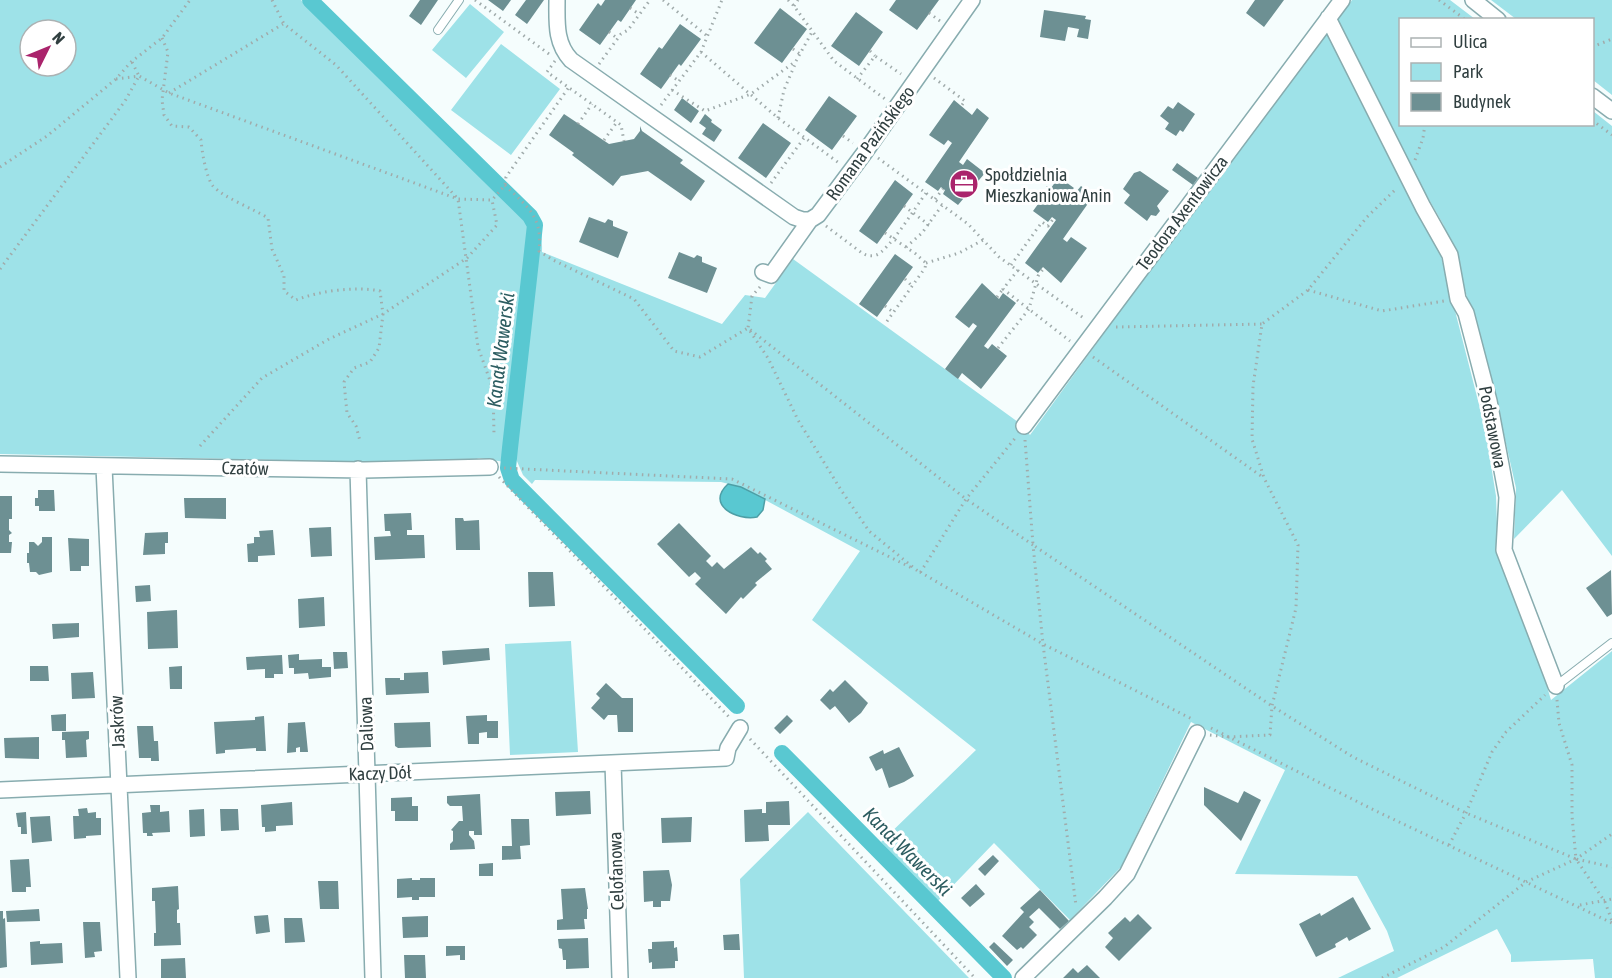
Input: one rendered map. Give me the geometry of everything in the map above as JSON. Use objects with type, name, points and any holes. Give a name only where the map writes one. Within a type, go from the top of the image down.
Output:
[{"type":"street","points":[[557,0],[558,37],[562,50],[571,60],[794,216],[803,220],[812,219]]},
{"type":"street","name":"Romana Pazińskiego","points":[[767,273],[851,171],[972,0]]},
{"type":"street","name":"Teodora Axentowicza","points":[[1024,426],[1342,0]]},
{"type":"street","points":[[1473,0],[1495,18]]},
{"type":"street","name":"Podstawowa","points":[[1328,18],[1450,255],[1458,299],[1466,313],[1489,401],[1507,497],[1504,550],[1556,687]]},
{"type":"street","points":[[1594,97],[1612,111]]},
{"type":"street","name":"Czatów","points":[[0,464],[358,469],[490,467]]},
{"type":"street","name":"Jaskrów","points":[[104,467],[128,978]]},
{"type":"street","name":"Daliowa","points":[[358,469],[373,978]]},
{"type":"street","points":[[1023,978],[1079,925],[1127,874],[1201,727]]},
{"type":"street","name":"Kaczy Dół","points":[[0,790],[726,758],[740,728]]},
{"type":"street","name":"Celofanowa","points":[[613,763],[620,978]]},
{"type":"lane","points":[[438,30],[459,0]]},
{"type":"lane","points":[[1556,687],[1612,643]]},
{"type":"path","points":[[0,167],[47,136],[116,79],[132,62],[162,38],[190,0]]},
{"type":"path","points":[[272,0],[284,24],[336,65],[458,199],[478,347],[493,389],[494,434]]},
{"type":"path","points":[[475,0],[556,60],[547,72],[621,125],[624,141]]},
{"type":"path","points":[[590,74],[618,38],[628,30],[650,0]]},
{"type":"path","points":[[663,0],[706,34]]},
{"type":"path","points":[[653,116],[700,52],[722,0]]},
{"type":"path","points":[[788,0],[834,61],[896,108]]},
{"type":"path","points":[[794,6],[798,0]]},
{"type":"path","points":[[1439,0],[1463,18]]},
{"type":"path","points":[[630,8],[639,14]]},
{"type":"path","points":[[169,93],[284,24]]},
{"type":"path","points":[[609,32],[618,38]]},
{"type":"path","points":[[778,118],[784,90],[796,61],[812,32]]},
{"type":"path","points":[[162,38],[168,52],[164,115],[172,126],[189,127],[201,140],[202,154],[213,186],[242,205],[268,218],[272,249],[284,276],[285,291],[296,300],[310,295],[354,288],[380,291],[383,314],[379,348],[370,362],[354,368],[344,382],[347,412],[356,426],[360,441]]},
{"type":"path","points":[[1594,47],[1612,39]]},
{"type":"path","points":[[793,49],[800,54]]},
{"type":"path","points":[[870,51],[875,56],[965,101],[962,105]]},
{"type":"path","points":[[691,52],[697,57]]},
{"type":"path","points":[[700,52],[778,118],[851,171]]},
{"type":"path","points":[[857,79],[875,56]]},
{"type":"path","points":[[672,90],[705,111],[751,94],[796,61]]},
{"type":"path","points":[[132,62],[139,76],[169,93],[458,199],[492,200],[502,189],[506,177],[568,87]]},
{"type":"path","points":[[670,75],[678,81]]},
{"type":"path","points":[[116,79],[139,76]]},
{"type":"path","points":[[0,269],[125,101],[139,76]]},
{"type":"path","points":[[578,124],[592,104]]},
{"type":"path","points":[[1594,121],[1612,135]]},
{"type":"path","points":[[604,140],[617,122]]},
{"type":"path","points":[[867,149],[943,204],[968,224],[1011,265],[1097,328],[1262,324],[1308,290],[1367,217],[1408,177],[1423,138],[1425,126]]},
{"type":"path","points":[[763,195],[804,138]]},
{"type":"path","points":[[776,164],[782,168]]},
{"type":"path","points":[[505,184],[535,216],[541,236],[539,251],[634,299],[674,351],[700,357],[748,328]]},
{"type":"path","points":[[935,199],[943,189]]},
{"type":"path","points":[[812,219],[867,255],[877,255],[884,251],[926,192]]},
{"type":"path","points":[[200,446],[262,378],[329,339],[383,314],[467,258],[497,225],[492,200]]},
{"type":"path","points":[[906,247],[922,233],[943,204]]},
{"type":"path","points":[[904,206],[928,225]]},
{"type":"path","points":[[1011,265],[1042,222],[1048,226],[1054,218]]},
{"type":"path","points":[[885,233],[926,263]]},
{"type":"path","points":[[926,263],[959,253],[983,240]]},
{"type":"path","points":[[885,324],[925,268],[926,263]]},
{"type":"path","points":[[998,348],[1029,309],[1038,276],[1044,268]]},
{"type":"path","points":[[997,297],[1018,270]]},
{"type":"path","points":[[767,273],[752,296],[748,328],[768,358],[798,420],[869,531],[920,573]]},
{"type":"path","points":[[905,279],[912,286]]},
{"type":"path","points":[[1003,289],[1080,348],[1264,478]]},
{"type":"path","points":[[1308,290],[1382,311],[1458,299]]},
{"type":"path","points":[[885,306],[894,312]]},
{"type":"path","points":[[1201,727],[1228,737],[1269,735],[1272,706],[1296,608],[1299,545],[1264,478],[1252,439],[1253,386],[1262,324]]},
{"type":"path","points":[[748,328],[966,499],[1272,706],[1353,757],[1466,813],[1576,859],[1612,867]]},
{"type":"path","points":[[920,573],[966,499],[1024,426]]},
{"type":"path","points":[[1024,426],[1043,644],[1079,925]]},
{"type":"path","points":[[490,467],[732,478],[920,573],[1043,644],[1201,727],[1228,737],[1612,922]]},
{"type":"path","points":[[1449,845],[1466,813],[1492,752],[1512,725],[1556,687]]},
{"type":"path","points":[[1556,687],[1559,723],[1572,765],[1572,816],[1576,859],[1605,902],[1612,922]]},
{"type":"path","points":[[1382,978],[1444,947],[1526,882],[1576,859],[1612,834]]},
{"type":"path","points":[[1578,905],[1612,899]]},
{"type":"green space","points":[[0,0],[301,0],[504,195],[510,186],[531,208],[539,221],[542,252],[722,324],[745,295],[765,298],[793,259],[1018,422],[1030,435],[1174,237],[1327,33],[1415,199],[1440,252],[1485,428],[1496,496],[1498,553],[1539,660],[1551,700],[1612,651],[1612,978],[1595,978],[1593,959],[1511,962],[1511,955],[1497,929],[1397,978],[1338,978],[1394,951],[1387,931],[1357,876],[1235,874],[1285,770],[1191,722],[1121,867],[1070,920],[994,843],[937,902],[881,842],[976,750],[812,620],[860,551],[741,487],[721,482],[535,480],[532,484],[523,475],[516,459],[505,462],[479,458],[464,464],[0,454]]},
{"type":"green space","points":[[1352,0],[1450,0],[1474,18],[1399,18],[1399,126],[1594,126],[1594,112],[1612,126],[1612,556],[1562,490],[1514,539],[1516,488],[1500,417],[1454,250],[1443,224],[1391,133],[1337,20]]},
{"type":"green space","points":[[1491,0],[1612,0],[1612,95],[1594,81],[1594,18],[1515,18]]},
{"type":"green space","points":[[470,4],[504,32],[466,78],[432,50]]},
{"type":"green space","points":[[501,44],[560,89],[511,155],[451,110]]},
{"type":"green space","points":[[571,641],[578,752],[510,755],[505,644]]},
{"type":"green space","points":[[808,812],[969,978],[744,978],[740,879]]},
{"type":"shaded area","points":[[728,484],[741,487],[765,499],[763,510],[757,517],[749,518],[726,510],[720,499]]},
{"type":"building","points":[[420,0],[438,0],[421,25],[409,16]]},
{"type":"building","points":[[488,0],[511,0],[503,11]]},
{"type":"building","points":[[526,0],[544,0],[527,24],[515,15]]},
{"type":"building","points":[[605,0],[636,0],[621,22],[618,20],[600,45],[579,30],[598,3],[601,6]]},
{"type":"building","points":[[896,0],[939,0],[917,30],[889,10]]},
{"type":"building","points":[[1255,0],[1284,0],[1264,27],[1246,13]]},
{"type":"building","points":[[780,8],[807,29],[782,63],[754,43]]},
{"type":"building","points":[[1044,10],[1086,16],[1085,19],[1091,20],[1088,39],[1077,37],[1079,29],[1068,27],[1065,41],[1040,37]]},
{"type":"building","points":[[856,12],[883,32],[859,66],[831,46]]},
{"type":"building","points":[[680,24],[701,39],[661,89],[640,74],[659,47],[662,49]]},
{"type":"building","points":[[829,96],[857,116],[832,150],[805,130]]},
{"type":"building","points":[[682,98],[699,111],[691,123],[674,110]]},
{"type":"building","points":[[954,100],[972,115],[977,108],[989,118],[959,162],[963,165],[967,159],[985,173],[958,205],[943,194],[945,190],[941,187],[938,191],[925,182],[952,143],[948,140],[944,145],[929,135]]},
{"type":"building","points":[[1178,102],[1195,114],[1183,132],[1180,130],[1176,136],[1165,129],[1169,123],[1160,116],[1168,106],[1173,109]]},
{"type":"building","points":[[564,114],[609,144],[634,139],[640,131],[640,126],[642,131],[683,160],[680,163],[705,181],[691,201],[648,171],[621,176],[613,186],[549,135]]},
{"type":"building","points":[[705,114],[722,130],[714,142],[702,134],[706,128],[699,123]]},
{"type":"building","points":[[763,123],[791,143],[766,178],[738,158]]},
{"type":"building","points":[[1177,163],[1198,178],[1193,185],[1172,170]]},
{"type":"building","points":[[1140,171],[1169,191],[1157,206],[1160,211],[1156,216],[1151,215],[1147,221],[1124,203],[1130,195],[1123,189],[1134,173]]},
{"type":"building","points":[[1059,177],[1076,192],[1081,186],[1094,195],[1063,239],[1067,242],[1071,237],[1087,248],[1061,283],[1043,267],[1038,273],[1025,263],[1056,220],[1052,217],[1048,222],[1033,211],[1049,189],[1046,186],[1051,188]]},
{"type":"building","points":[[895,180],[913,194],[877,244],[859,231]]},
{"type":"building","points":[[589,217],[605,223],[608,219],[613,221],[613,226],[628,232],[618,258],[579,242]]},
{"type":"building","points":[[679,252],[694,258],[697,255],[702,257],[702,262],[717,268],[707,293],[668,278]]},
{"type":"building","points":[[895,254],[913,267],[877,317],[859,304]]},
{"type":"building","points":[[982,283],[999,299],[1003,293],[1016,303],[984,346],[988,349],[992,344],[1007,356],[981,389],[962,373],[958,379],[945,369],[977,326],[973,323],[969,328],[955,317]]},
{"type":"building","points":[[38,490],[54,490],[55,511],[39,511],[39,506],[35,506]]},
{"type":"building","points":[[0,496],[12,496],[12,519],[9,519],[9,530],[12,533],[9,535],[9,542],[12,542],[11,553],[0,553]]},
{"type":"building","points":[[184,498],[226,498],[226,519],[185,518]]},
{"type":"building","points":[[411,513],[412,530],[407,530],[407,535],[424,535],[425,558],[375,560],[374,537],[391,536],[390,531],[385,531],[384,514]]},
{"type":"building","points":[[455,518],[463,518],[464,521],[479,520],[480,550],[456,550]]},
{"type":"building","points":[[679,523],[711,556],[706,561],[712,567],[717,562],[724,569],[751,547],[767,559],[765,561],[772,569],[755,583],[757,585],[743,599],[741,597],[726,614],[695,584],[701,578],[695,572],[689,577],[657,544]]},
{"type":"building","points":[[331,527],[332,556],[311,557],[309,528]]},
{"type":"building","points":[[273,530],[275,555],[258,556],[258,562],[248,562],[247,544],[254,543],[254,537],[260,537],[259,531]]},
{"type":"building","points":[[168,532],[165,554],[143,555],[145,533]]},
{"type":"building","points":[[42,537],[52,537],[52,572],[39,575],[36,572],[30,572],[27,553],[29,553],[29,542],[34,542],[38,546],[42,542]]},
{"type":"building","points":[[68,538],[89,539],[89,566],[81,566],[81,571],[70,571]]},
{"type":"building","points":[[1611,570],[1612,614],[1607,617],[1586,588]]},
{"type":"building","points":[[528,572],[553,572],[555,606],[529,607]]},
{"type":"building","points":[[150,585],[151,601],[136,602],[135,586]]},
{"type":"building","points":[[324,597],[325,626],[299,628],[298,599]]},
{"type":"building","points":[[177,610],[178,648],[148,649],[147,612]]},
{"type":"building","points":[[79,623],[79,637],[53,639],[52,624]]},
{"type":"building","points":[[489,648],[490,660],[443,665],[442,651]]},
{"type":"building","points":[[333,652],[347,652],[348,668],[334,669]]},
{"type":"building","points":[[299,654],[299,660],[322,659],[322,667],[331,667],[331,677],[309,679],[308,673],[294,674],[294,668],[289,668],[288,655]]},
{"type":"building","points":[[282,655],[283,674],[274,674],[274,678],[265,678],[265,669],[247,670],[246,657]]},
{"type":"building","points":[[30,666],[48,666],[49,681],[30,681]]},
{"type":"building","points":[[182,666],[182,689],[170,689],[169,667]]},
{"type":"building","points":[[93,672],[95,698],[72,699],[71,673]]},
{"type":"building","points":[[428,672],[429,693],[386,695],[385,678],[404,680],[404,673]]},
{"type":"building","points":[[845,680],[868,703],[861,713],[849,723],[835,706],[830,710],[820,700],[830,689],[833,692]]},
{"type":"building","points":[[606,683],[622,698],[633,698],[633,732],[618,732],[617,715],[608,715],[604,720],[591,708],[600,698],[596,694]]},
{"type":"building","points":[[66,714],[66,731],[52,731],[51,715]]},
{"type":"building","points":[[487,715],[487,721],[498,721],[498,738],[487,738],[487,732],[479,733],[479,744],[468,744],[466,716]]},
{"type":"building","points":[[787,715],[793,721],[780,734],[774,728]]},
{"type":"building","points":[[264,716],[266,751],[256,751],[256,748],[225,750],[225,753],[216,754],[214,722],[255,720],[255,717]]},
{"type":"building","points":[[305,722],[308,752],[300,752],[300,747],[296,748],[296,752],[287,753],[288,723]]},
{"type":"building","points":[[430,722],[431,747],[398,748],[395,746],[394,723]]},
{"type":"building","points":[[137,726],[153,726],[154,741],[158,741],[159,761],[139,758]]},
{"type":"building","points":[[89,731],[89,739],[86,740],[87,757],[66,758],[62,732]]},
{"type":"building","points":[[39,737],[39,759],[5,758],[4,738]]},
{"type":"building","points":[[899,747],[914,776],[889,788],[882,768],[876,771],[869,757],[883,750],[884,754]]},
{"type":"building","points":[[1204,787],[1238,803],[1244,791],[1261,800],[1241,841],[1204,805]]},
{"type":"building","points":[[590,791],[591,814],[556,816],[555,792]]},
{"type":"building","points":[[480,794],[482,835],[474,835],[474,831],[469,831],[475,849],[450,850],[450,844],[453,841],[451,830],[459,821],[463,821],[462,806],[450,806],[447,803],[447,796]]},
{"type":"building","points":[[412,797],[412,806],[418,806],[418,821],[395,821],[395,811],[391,811],[391,798]]},
{"type":"building","points":[[789,801],[790,825],[768,825],[769,841],[745,842],[744,810],[762,809],[762,813],[766,813],[766,802]]},
{"type":"building","points":[[292,802],[293,825],[276,826],[276,831],[265,832],[265,827],[262,827],[261,805]]},
{"type":"building","points":[[150,805],[160,805],[160,812],[169,811],[170,832],[152,833],[153,836],[143,833],[142,813],[151,812]]},
{"type":"building","points":[[87,808],[88,813],[96,812],[96,818],[101,818],[101,835],[74,839],[73,816],[79,816],[78,809]]},
{"type":"building","points":[[204,809],[205,836],[190,837],[189,810]]},
{"type":"building","points":[[220,809],[238,809],[239,830],[221,831]]},
{"type":"building","points":[[26,812],[27,834],[21,834],[16,813]]},
{"type":"building","points":[[50,816],[52,841],[32,843],[30,817]]},
{"type":"building","points":[[692,817],[691,842],[662,843],[661,818]]},
{"type":"building","points":[[511,819],[529,819],[530,845],[520,846],[521,859],[502,860],[502,846],[512,846]]},
{"type":"building","points":[[993,855],[999,861],[985,876],[978,869]]},
{"type":"building","points":[[29,859],[31,887],[26,887],[26,892],[12,892],[10,860]]},
{"type":"building","points":[[493,863],[493,876],[479,876],[479,864]]},
{"type":"building","points":[[669,870],[672,885],[670,901],[661,901],[661,907],[653,907],[653,901],[644,902],[643,871]]},
{"type":"building","points":[[412,878],[412,880],[420,880],[420,878],[435,878],[435,897],[419,897],[419,900],[412,900],[412,897],[397,898],[397,879]]},
{"type":"building","points":[[318,881],[338,881],[339,909],[320,909]]},
{"type":"building","points":[[976,884],[985,894],[970,907],[961,898]]},
{"type":"building","points":[[178,886],[177,923],[180,923],[181,945],[154,946],[155,901],[152,901],[152,888]]},
{"type":"building","points":[[585,888],[588,909],[587,919],[584,919],[585,929],[557,930],[557,920],[563,919],[561,889]]},
{"type":"building","points":[[1040,890],[1069,921],[1060,929],[1039,908],[1029,917],[1034,922],[1029,927],[1037,935],[1023,949],[1021,947],[1017,950],[1002,936],[1024,912],[1020,908]]},
{"type":"building","points":[[1353,897],[1371,929],[1349,941],[1347,937],[1335,944],[1336,947],[1316,957],[1299,924],[1320,913],[1321,916]]},
{"type":"building","points":[[39,909],[40,921],[7,922],[6,911]]},
{"type":"building","points":[[0,911],[3,911],[3,919],[5,918],[7,967],[0,968]]},
{"type":"building","points":[[1138,914],[1152,928],[1119,961],[1105,947],[1113,938],[1108,933],[1125,917],[1130,922]]},
{"type":"building","points":[[268,915],[270,932],[256,934],[254,916]]},
{"type":"building","points":[[428,916],[428,937],[403,938],[402,917]]},
{"type":"building","points":[[284,918],[302,918],[305,942],[285,943]]},
{"type":"building","points":[[83,922],[100,922],[102,951],[94,952],[95,957],[85,958]]},
{"type":"building","points":[[739,934],[740,950],[724,950],[723,935]]},
{"type":"building","points":[[588,938],[589,968],[566,969],[566,960],[563,960],[558,939]]},
{"type":"building","points":[[40,941],[40,944],[62,943],[63,963],[31,965],[30,942]]},
{"type":"building","points":[[674,941],[678,961],[675,961],[675,968],[652,969],[648,949],[652,949],[652,942]]},
{"type":"building","points":[[994,942],[1013,960],[1007,966],[989,947]]},
{"type":"building","points":[[446,946],[465,946],[465,960],[460,960],[460,955],[446,956]]},
{"type":"building","points":[[404,955],[425,955],[426,978],[405,978]]},
{"type":"building","points":[[185,958],[186,978],[161,978],[161,959]]},
{"type":"building","points":[[1087,965],[1100,978],[1063,978],[1073,968],[1078,973]]},
{"type":"waterway","name":"Kanał Wawerski","points":[[310,0],[530,216],[535,225],[508,468],[512,480],[737,706]]},
{"type":"waterway","name":"Kanał Wawerski","points":[[782,753],[1004,978]]},
{"type":"place","name":"Społdzielnia Mieszkaniowa Anin","points":[[964,184]]}]
